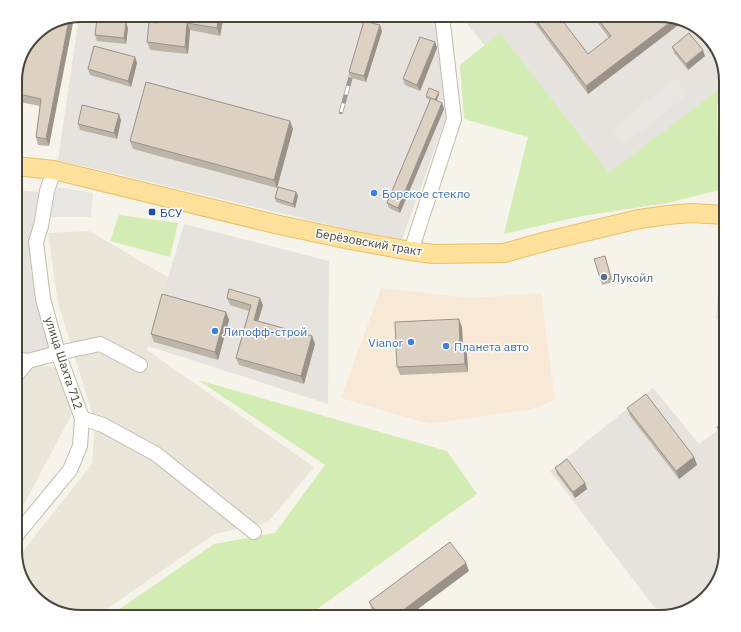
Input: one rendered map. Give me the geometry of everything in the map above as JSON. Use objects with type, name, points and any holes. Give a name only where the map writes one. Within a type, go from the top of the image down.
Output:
[{"type":"main road","name":"Берёзовский тракт","points":[[22,167],[54,170],[275,224],[350,240],[433,254],[504,253],[639,219],[691,213],[719,215]]},
{"type":"street","points":[[411,251],[454,119],[443,22]]},
{"type":"street","name":"улица Шахта 712","points":[[22,528],[70,470],[80,446],[82,418],[58,353],[43,299],[36,242],[54,170]]},
{"type":"street","points":[[22,360],[100,344],[140,365]]},
{"type":"street","points":[[82,418],[103,425],[156,454],[254,532]]},
{"type":"shaded area","points":[[78,22],[438,22],[448,112],[401,242],[58,160]]},
{"type":"shaded area","points":[[466,22],[672,23],[683,26],[693,32],[709,48],[715,58],[718,69],[719,103],[604,194]]},
{"type":"shaded area","points":[[676,77],[688,95],[623,145],[611,130]]},
{"type":"shaded area","points":[[57,187],[93,193],[91,217],[49,217]]},
{"type":"shaded area","points":[[22,191],[39,192],[31,272],[55,357],[22,355]]},
{"type":"shaded area","points":[[184,224],[329,261],[328,404],[148,346]]},
{"type":"shaded area","points":[[89,231],[169,278],[147,350],[314,467],[268,522],[215,534],[105,610],[73,609],[62,607],[51,602],[34,587],[28,577],[22,555],[23,551],[92,464],[95,422],[58,303],[48,233]]},
{"type":"shaded area","points":[[719,280],[719,319],[716,319]]},
{"type":"shaded area","points":[[381,288],[470,298],[541,293],[555,400],[533,409],[429,424],[341,398]]},
{"type":"shaded area","points":[[22,363],[54,367],[74,410],[22,508]]},
{"type":"shaded area","points":[[653,388],[699,444],[719,429],[719,551],[716,570],[711,581],[699,595],[683,606],[672,609],[657,610],[550,471]]},
{"type":"green space","points":[[500,33],[609,173],[719,89],[719,101],[717,103],[719,190],[668,203],[582,216],[504,234],[528,137],[464,119],[460,65]]},
{"type":"green space","points":[[119,215],[178,223],[170,257],[110,241]]},
{"type":"green space","points":[[198,380],[447,451],[477,494],[316,610],[118,610],[214,544],[275,533],[325,465]]},
{"type":"building","points":[[97,22],[126,22],[124,38],[95,35]]},
{"type":"building","points":[[149,22],[218,22],[217,28],[187,23],[185,47],[147,42]]},
{"type":"building","points":[[364,22],[380,25],[364,76],[349,72]]},
{"type":"building","points":[[537,22],[563,22],[588,54],[611,36],[600,22],[669,23],[586,86]]},
{"type":"building","points":[[68,23],[46,139],[36,137],[41,99],[22,95],[22,77],[24,66],[34,45],[42,37],[51,30]]},
{"type":"building","points":[[689,33],[703,50],[686,64],[672,47]]},
{"type":"building","points":[[420,37],[435,42],[417,85],[403,79]]},
{"type":"building","points":[[94,46],[135,57],[128,81],[88,69]]},
{"type":"building","points":[[146,82],[290,121],[274,180],[130,141]]},
{"type":"building","points":[[429,88],[439,92],[435,100],[426,96]]},
{"type":"building","points":[[431,98],[442,103],[398,208],[387,203]]},
{"type":"building","points":[[82,105],[119,114],[114,133],[78,124]]},
{"type":"building","points":[[278,187],[296,192],[293,204],[275,198]]},
{"type":"building","points":[[605,256],[611,278],[601,281],[594,259]]},
{"type":"building","points":[[229,289],[260,298],[254,320],[312,336],[301,376],[236,358],[251,305],[227,298]]},
{"type":"building","points":[[162,294],[226,312],[215,352],[151,334]]},
{"type":"building","points":[[459,319],[460,346],[464,346],[465,364],[397,367],[395,322]]},
{"type":"building","points":[[646,394],[694,457],[676,471],[627,408]]},
{"type":"building","points":[[567,459],[585,483],[573,492],[555,468]]},
{"type":"building","points":[[450,542],[466,563],[403,610],[375,610],[369,602]]},
{"type":"railway","points":[[363,32],[365,22]]},
{"type":"railway","points":[[341,112],[354,65]]},
{"type":"place","name":"Борское стекло","points":[[374,193]]},
{"type":"place","name":"БСУ","points":[[152,212]]},
{"type":"place","name":"Лукойл","points":[[604,277]]},
{"type":"place","name":"Липофф-строй","points":[[215,331]]},
{"type":"place","name":"Vianor","points":[[411,342]]},
{"type":"place","name":"Планета авто","points":[[446,346]]}]
